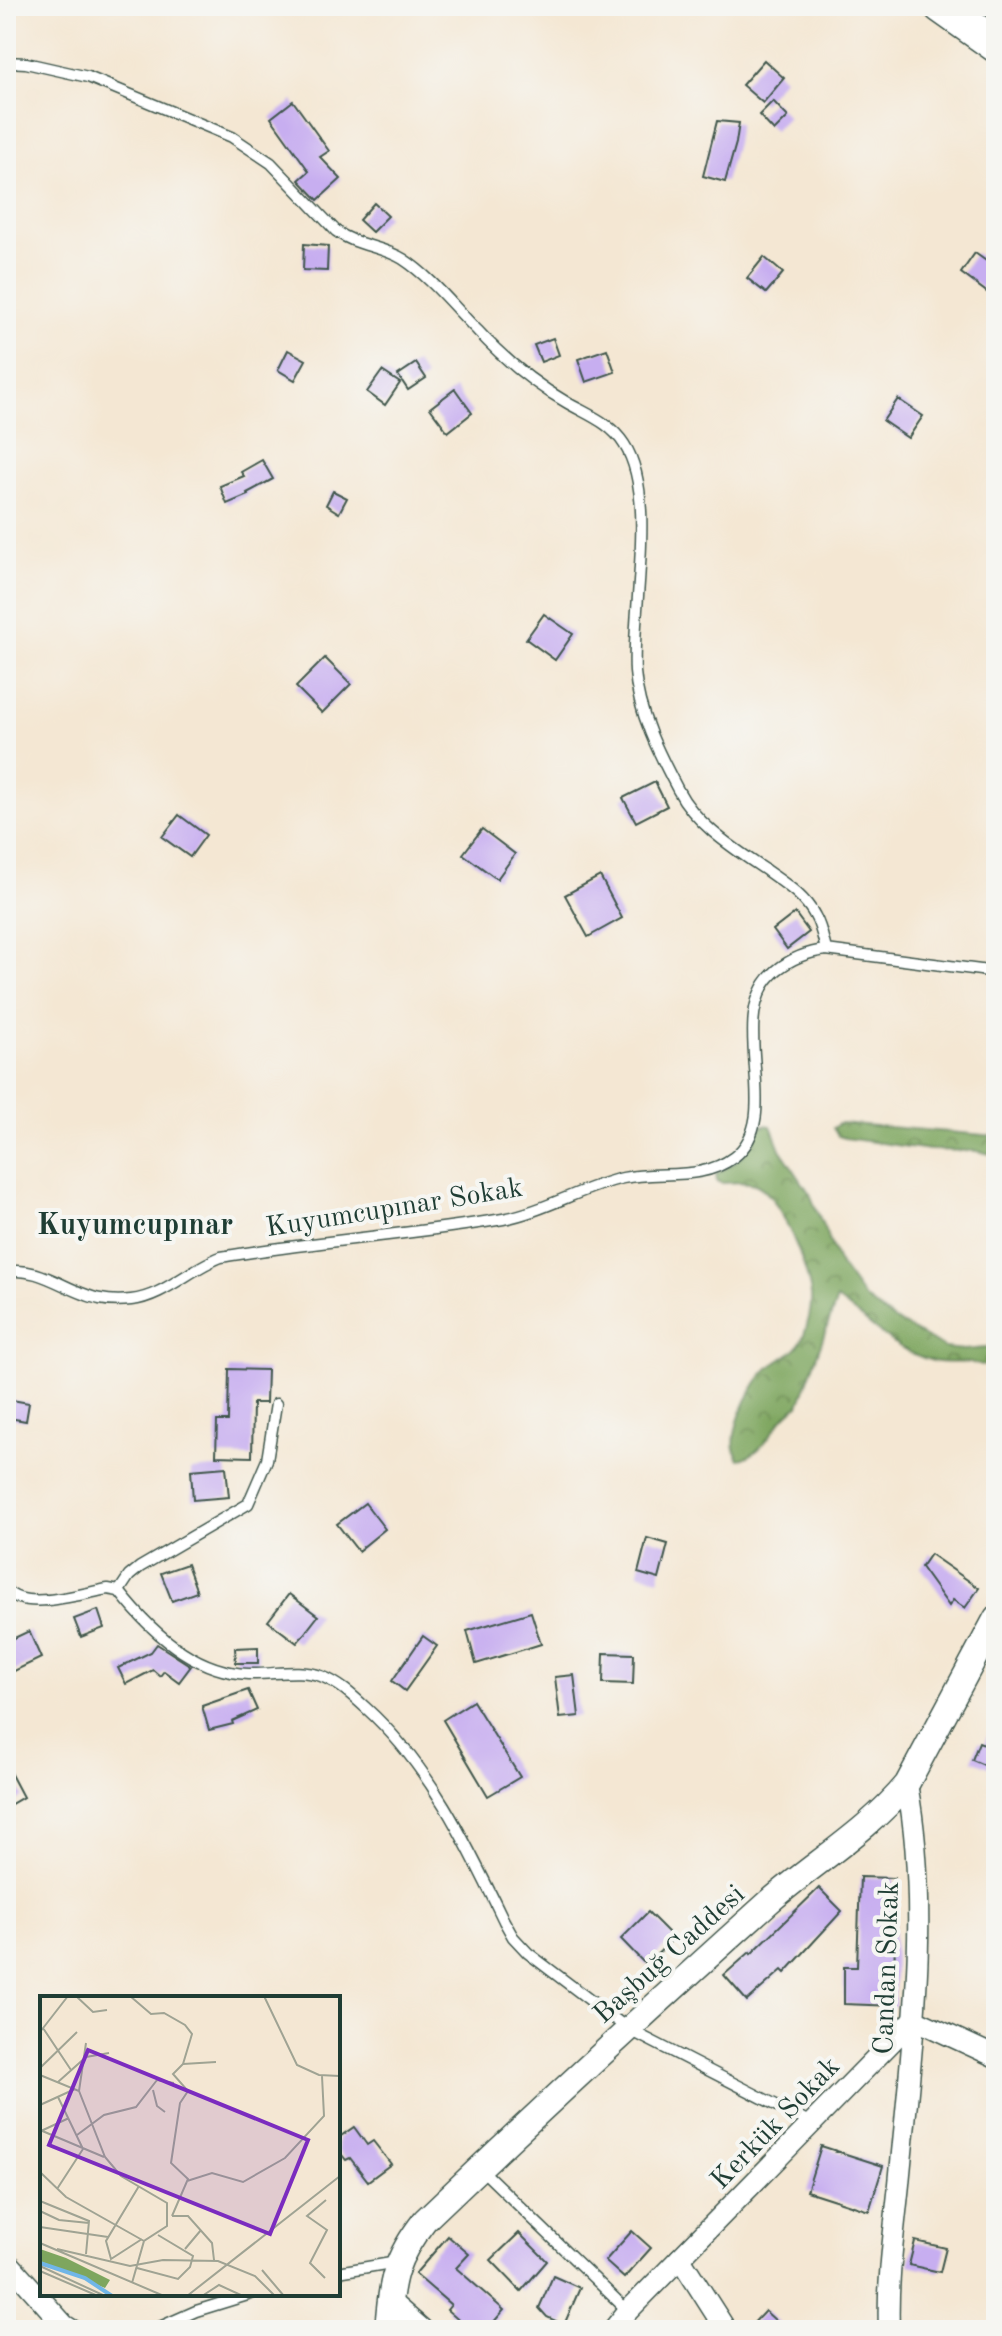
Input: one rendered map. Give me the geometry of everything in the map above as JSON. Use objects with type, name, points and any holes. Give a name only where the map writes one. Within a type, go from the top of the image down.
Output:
[{"type":"highway","points":[[941,6],[996,45]]},
{"type":"street","name":"Başbuğ Caddesi","points":[[387,2330],[397,2262],[425,2220],[772,1899],[872,1821],[907,1784],[996,1618]]},
{"type":"street","name":"Candan Sokak","points":[[889,2330],[890,2283],[914,2019],[916,1856],[907,1784]]},
{"type":"street","points":[[914,2019],[996,2057]]},
{"type":"street","name":"Kerkük Sokak","points":[[613,2330],[628,2311],[914,2019]]},
{"type":"street","points":[[680,2258],[726,2330]]},
{"type":"street","points":[[6,2260],[72,2330]]},
{"type":"street","points":[[390,2304],[420,2330]]},
{"type":"lane","points":[[6,62],[26,63],[88,77],[252,148],[296,186],[336,231],[402,259],[441,292],[514,366],[566,402],[598,418],[615,433],[631,457],[640,496],[640,585],[635,673],[657,750],[687,807],[738,850],[798,893],[821,930],[826,950]]},
{"type":"lane","name":"Kuyumcupınar Sokak","points":[[6,1272],[26,1271],[100,1299],[136,1300],[221,1257],[504,1218],[554,1204],[606,1182],[641,1175],[707,1172],[741,1150],[755,1124],[754,1022],[761,987],[786,963],[800,955],[826,950],[996,972]]},
{"type":"lane","points":[[119,1591],[140,1567],[248,1504],[267,1460],[276,1404]]},
{"type":"lane","points":[[6,1590],[10,1595],[33,1600],[108,1589],[119,1591],[137,1614],[161,1635],[209,1667],[247,1674],[313,1673],[336,1684],[386,1726],[437,1791],[513,1937],[551,1973],[628,2029],[813,2124]]},
{"type":"lane","points":[[480,2168],[628,2311]]},
{"type":"lane","points":[[340,2272],[397,2262]]},
{"type":"lane","points":[[153,2330],[196,2311],[245,2296]]},
{"type":"green space","points":[[840,1123],[996,1136],[996,1155],[976,1151],[930,1150],[845,1138],[838,1136],[833,1128]]},
{"type":"green space","points":[[763,1125],[771,1126],[780,1149],[810,1194],[838,1262],[864,1298],[891,1318],[945,1348],[996,1347],[996,1377],[984,1366],[933,1361],[906,1351],[837,1299],[799,1405],[783,1418],[757,1450],[739,1459],[735,1438],[747,1400],[767,1370],[800,1342],[811,1306],[809,1283],[799,1252],[784,1218],[766,1192],[753,1183],[717,1181],[716,1174],[744,1154]]},
{"type":"building","points":[[764,60],[784,78],[763,103],[742,85]]},
{"type":"building","points":[[293,101],[329,151],[320,157],[341,179],[318,200],[299,180],[309,171],[271,118]]},
{"type":"building","points":[[773,101],[788,117],[774,131],[759,115]]},
{"type":"building","points":[[717,121],[739,123],[725,182],[703,176]]},
{"type":"building","points":[[374,203],[388,216],[372,232],[359,220]]},
{"type":"building","points":[[304,244],[328,246],[327,271],[303,270]]},
{"type":"building","points":[[975,253],[996,268],[996,282],[988,293],[961,273]]},
{"type":"building","points":[[764,257],[783,273],[766,293],[747,278]]},
{"type":"building","points":[[553,338],[559,355],[541,362],[534,345]]},
{"type":"building","points":[[607,349],[615,372],[586,382],[578,359]]},
{"type":"building","points":[[288,350],[306,360],[295,380],[278,370]]},
{"type":"building","points":[[416,363],[426,378],[408,390],[398,375]]},
{"type":"building","points":[[382,371],[400,383],[385,405],[367,392]]},
{"type":"building","points":[[455,389],[472,413],[448,432],[430,408]]},
{"type":"building","points":[[898,399],[923,416],[908,438],[883,421]]},
{"type":"building","points":[[262,460],[273,479],[227,504],[220,486],[244,476],[241,472]]},
{"type":"building","points":[[333,491],[347,498],[339,513],[326,505]]},
{"type":"building","points":[[544,614],[573,634],[555,660],[526,639]]},
{"type":"building","points":[[325,658],[351,684],[322,713],[296,687]]},
{"type":"building","points":[[655,782],[667,806],[636,822],[623,798]]},
{"type":"building","points":[[179,815],[206,835],[190,857],[162,837]]},
{"type":"building","points":[[482,829],[515,854],[497,879],[463,854]]},
{"type":"building","points":[[600,876],[622,918],[588,937],[565,895]]},
{"type":"building","points":[[795,913],[809,932],[787,949],[773,930]]},
{"type":"building","points":[[229,1369],[267,1370],[266,1403],[253,1403],[252,1457],[216,1456],[217,1421],[228,1421]]},
{"type":"building","points":[[12,1400],[29,1403],[26,1421],[9,1418]]},
{"type":"building","points":[[226,1467],[229,1497],[193,1500],[191,1470]]},
{"type":"building","points":[[365,1503],[385,1529],[358,1551],[337,1524]]},
{"type":"building","points":[[647,1538],[668,1544],[659,1579],[638,1573]]},
{"type":"building","points":[[930,1554],[979,1588],[965,1608],[953,1600],[949,1606],[921,1567]]},
{"type":"building","points":[[187,1564],[197,1592],[172,1601],[161,1573]]},
{"type":"building","points":[[289,1594],[318,1616],[297,1643],[268,1621]]},
{"type":"building","points":[[98,1610],[104,1628],[81,1637],[74,1619]]},
{"type":"building","points":[[531,1612],[541,1644],[476,1664],[467,1631]]},
{"type":"building","points":[[29,1631],[41,1658],[6,1675],[6,1642]]},
{"type":"building","points":[[423,1636],[437,1646],[405,1691],[392,1681]]},
{"type":"building","points":[[157,1644],[191,1666],[179,1682],[164,1671],[160,1676],[153,1670],[126,1684],[118,1668],[151,1652]]},
{"type":"building","points":[[258,1647],[258,1663],[236,1663],[235,1648]]},
{"type":"building","points":[[604,1653],[634,1654],[633,1684],[603,1683]]},
{"type":"building","points":[[574,1675],[579,1716],[560,1718],[555,1677]]},
{"type":"building","points":[[248,1690],[257,1710],[232,1721],[233,1724],[209,1730],[202,1706]]},
{"type":"building","points":[[473,1701],[520,1777],[488,1796],[443,1720]]},
{"type":"building","points":[[996,1716],[996,1770],[972,1760],[979,1742],[984,1744]]},
{"type":"building","points":[[6,1765],[23,1797],[6,1807]]},
{"type":"building","points":[[860,1877],[894,1878],[895,2006],[844,2004],[844,1967],[857,1967]]},
{"type":"building","points":[[819,1888],[842,1911],[785,1973],[782,1970],[747,2001],[724,1975],[751,1954]]},
{"type":"building","points":[[648,1912],[674,1938],[646,1965],[621,1939]]},
{"type":"building","points":[[354,2127],[367,2145],[373,2141],[391,2164],[368,2181],[350,2158],[346,2160],[340,2152],[340,2137]]},
{"type":"building","points":[[821,2146],[883,2166],[869,2211],[807,2191]]},
{"type":"building","points":[[632,2231],[651,2248],[624,2278],[605,2261]]},
{"type":"building","points":[[519,2233],[547,2261],[521,2291],[491,2260]]},
{"type":"building","points":[[448,2236],[469,2254],[456,2268],[504,2310],[487,2330],[470,2330],[447,2310],[451,2305],[415,2274]]},
{"type":"building","points":[[915,2241],[946,2248],[940,2272],[909,2265]]},
{"type":"building","points":[[553,2276],[580,2288],[564,2325],[547,2317],[539,2308]]},
{"type":"building","points":[[765,2311],[786,2330],[747,2330]]},
{"type":"district","name":"Kuyumcupınar","points":[[135,1224]]}]
